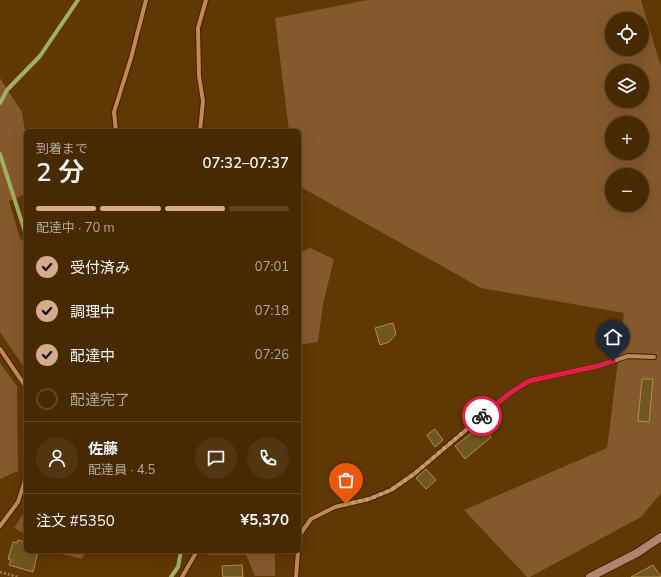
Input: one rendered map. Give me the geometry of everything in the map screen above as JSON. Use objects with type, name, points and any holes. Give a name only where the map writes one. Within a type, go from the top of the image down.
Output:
[{"type":"main road","points":[[590,577],[637,553],[661,537]]},
{"type":"street","points":[[116,129],[114,112],[131,58],[146,0]]},
{"type":"street","points":[[200,129],[203,101],[200,76],[198,28],[206,0]]},
{"type":"street","points":[[0,349],[24,384]]},
{"type":"street","points":[[301,533],[311,519],[335,507],[369,499],[391,490],[414,474],[510,393],[529,381],[598,366],[628,356],[654,357]]},
{"type":"street","points":[[0,526],[18,502],[24,483]]},
{"type":"street","points":[[182,577],[196,553]]},
{"type":"street","points":[[296,577],[298,553]]},
{"type":"path","points":[[0,572],[18,577]]},
{"type":"shaded area","points":[[368,0],[641,0],[645,12],[605,12],[605,56],[649,56],[649,27],[661,67],[661,493],[641,517],[530,577],[527,577],[464,510],[607,448],[624,313],[481,288],[301,187],[301,129],[289,129],[275,18]]},
{"type":"shaded area","points":[[0,78],[22,112],[25,129],[24,195],[9,201],[20,238],[24,242],[24,367],[0,332]]},
{"type":"shaded area","points":[[310,248],[334,259],[323,304],[318,342],[301,345],[301,252]]},
{"type":"shaded area","points":[[0,363],[17,386],[18,471],[0,479]]},
{"type":"shaded area","points":[[24,512],[24,534],[14,528]]},
{"type":"shaded area","points":[[60,553],[85,553],[82,559]]},
{"type":"shaded area","points":[[208,553],[275,553],[275,576],[255,576],[246,555],[208,555]]},
{"type":"building","points":[[393,323],[396,334],[389,342],[380,345],[375,328]]},
{"type":"building","points":[[642,379],[653,379],[649,422],[638,421]]},
{"type":"building","points":[[482,425],[491,437],[465,459],[455,446]]},
{"type":"building","points":[[435,429],[443,440],[435,447],[427,435]]},
{"type":"building","points":[[426,469],[436,480],[426,489],[416,478]]},
{"type":"building","points":[[18,540],[24,542],[24,553],[38,553],[33,572],[9,565],[11,560],[8,559],[13,542],[17,543]]},
{"type":"building","points":[[242,565],[243,577],[223,577],[222,566]]},
{"type":"building","points":[[653,565],[661,577],[631,577]]},
{"type":"waterway","points":[[0,103],[7,90],[40,56],[78,0]]},
{"type":"waterway","points":[[0,154],[24,229]]},
{"type":"waterway","points":[[171,577],[178,567],[181,553]]},
{"type":"way so far","points":[[346,504],[369,499],[391,490],[414,474],[482,416]]},
{"type":"route","points":[[482,416],[510,393],[529,381],[598,366],[613,361]]}]
